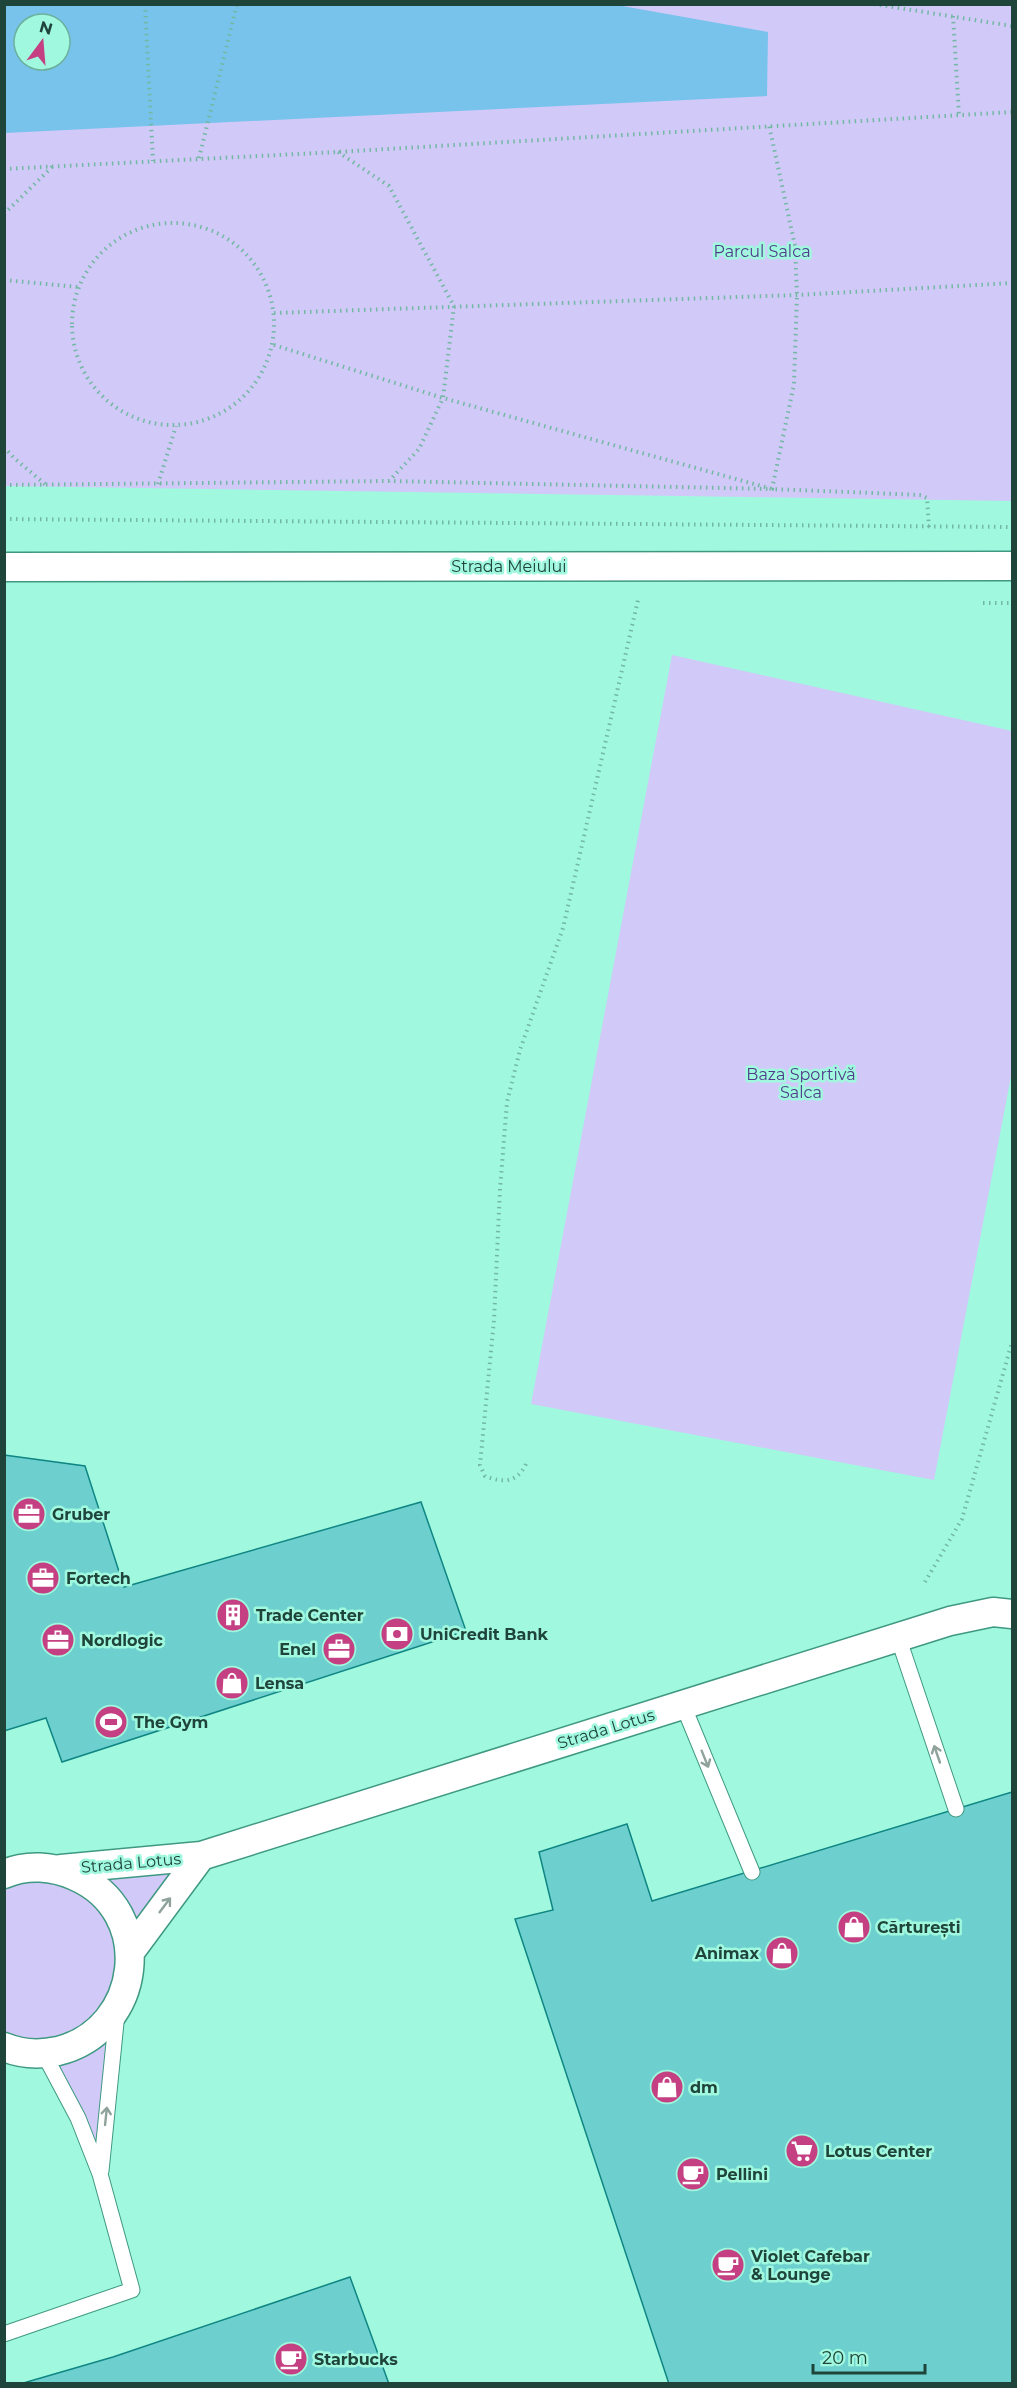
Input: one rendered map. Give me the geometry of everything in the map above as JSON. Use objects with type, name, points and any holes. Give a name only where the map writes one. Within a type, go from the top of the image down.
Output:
[{"type":"street","name":"Strada Meiului","points":[[4,567],[1012,566]]},
{"type":"street","name":"Strada Lotus","points":[[4,1874],[14,1870],[35,1868],[61,1869],[201,1856],[950,1621],[993,1612],[1012,1614]]},
{"type":"street","name":"Strada Lotus","points":[[130,1952],[201,1856]]},
{"type":"street","name":"Strada Lotus","points":[[8,2050],[44,2054],[74,2047],[99,2031],[118,2008],[129,1981],[130,1952],[123,1924],[108,1900],[87,1881],[61,1869]]},
{"type":"lane","points":[[898,1637],[956,1809]]},
{"type":"lane","points":[[683,1705],[752,1872]]},
{"type":"lane","points":[[100,2174],[118,2008]]},
{"type":"lane","points":[[4,2334],[132,2290],[100,2174],[78,2118],[44,2054]]},
{"type":"path","points":[[145,4],[153,160]]},
{"type":"path","points":[[199,158],[237,4]]},
{"type":"path","points":[[874,4],[1012,26]]},
{"type":"path","points":[[953,16],[959,115]]},
{"type":"path","points":[[4,169],[337,152],[1012,112]]},
{"type":"path","points":[[769,125],[795,246],[797,295],[794,384],[772,489]]},
{"type":"path","points":[[337,152],[390,186],[454,306],[442,398],[418,449],[389,481]]},
{"type":"path","points":[[4,214],[55,165]]},
{"type":"path","points":[[187,224],[219,234],[245,254],[265,281],[274,313],[274,345],[260,377],[238,402],[209,419],[176,426],[143,422],[113,407],[90,383],[75,354],[71,320],[78,286],[95,258],[121,236],[153,225],[187,224]]},
{"type":"path","points":[[4,280],[78,286]]},
{"type":"path","points":[[274,313],[797,295],[1012,283]]},
{"type":"path","points":[[274,345],[442,398],[772,489]]},
{"type":"path","points":[[158,484],[176,426]]},
{"type":"path","points":[[4,447],[47,485]]},
{"type":"path","points":[[4,485],[389,481],[772,489],[921,495],[927,498],[930,566]]},
{"type":"path","points":[[4,519],[1012,527]]},
{"type":"path","points":[[526,1464],[521,1474],[513,1480],[498,1481],[485,1476],[480,1465],[494,1320],[500,1189],[507,1102],[520,1050],[563,928],[638,599],[650,566]]},
{"type":"path","points":[[925,1582],[962,1519],[1012,1342]]},
{"type":"green space","name":"Parcul Salca","points":[[5,5],[1012,5],[1012,501],[5,486]]},
{"type":"green space","name":"Baza Sportivă Salca","points":[[672,655],[1012,731],[1012,1071],[934,1480],[531,1404]]},
{"type":"green space","points":[[201,1856],[131,1952],[100,2174],[44,2054],[5,2051],[5,1874]]},
{"type":"water","points":[[611,4],[768,32],[767,96],[5,133],[4,5]]},
{"type":"building","name":"Trade Center","points":[[4,1455],[85,1466],[124,1587],[421,1502],[466,1631],[62,1762],[46,1718],[4,1731]]},
{"type":"building","name":"Lotus Center","points":[[1012,1792],[1012,2384],[669,2384],[515,1919],[553,1910],[539,1852],[627,1824],[652,1901]]},
{"type":"building","points":[[350,2277],[389,2384],[20,2384],[113,2357]]},
{"type":"place","name":"Gruber","points":[[29,1514]]},
{"type":"place","name":"Fortech","points":[[43,1578]]},
{"type":"place","name":"Trade Center","points":[[233,1615]]},
{"type":"place","name":"UniCredit Bank","points":[[397,1634]]},
{"type":"place","name":"Nordlogic","points":[[58,1640]]},
{"type":"place","name":"Enel","points":[[339,1649]]},
{"type":"place","name":"Lensa","points":[[232,1683]]},
{"type":"place","name":"The Gym","points":[[111,1722]]},
{"type":"place","name":"Cărturești","points":[[854,1927]]},
{"type":"place","name":"Animax","points":[[782,1953]]},
{"type":"place","name":"dm","points":[[667,2087]]},
{"type":"place","name":"Lotus Center","points":[[802,2151]]},
{"type":"place","name":"Pellini","points":[[693,2174]]},
{"type":"place","name":"Violet Cafebar & Lounge","points":[[728,2265]]},
{"type":"place","name":"Starbucks","points":[[291,2359]]}]
